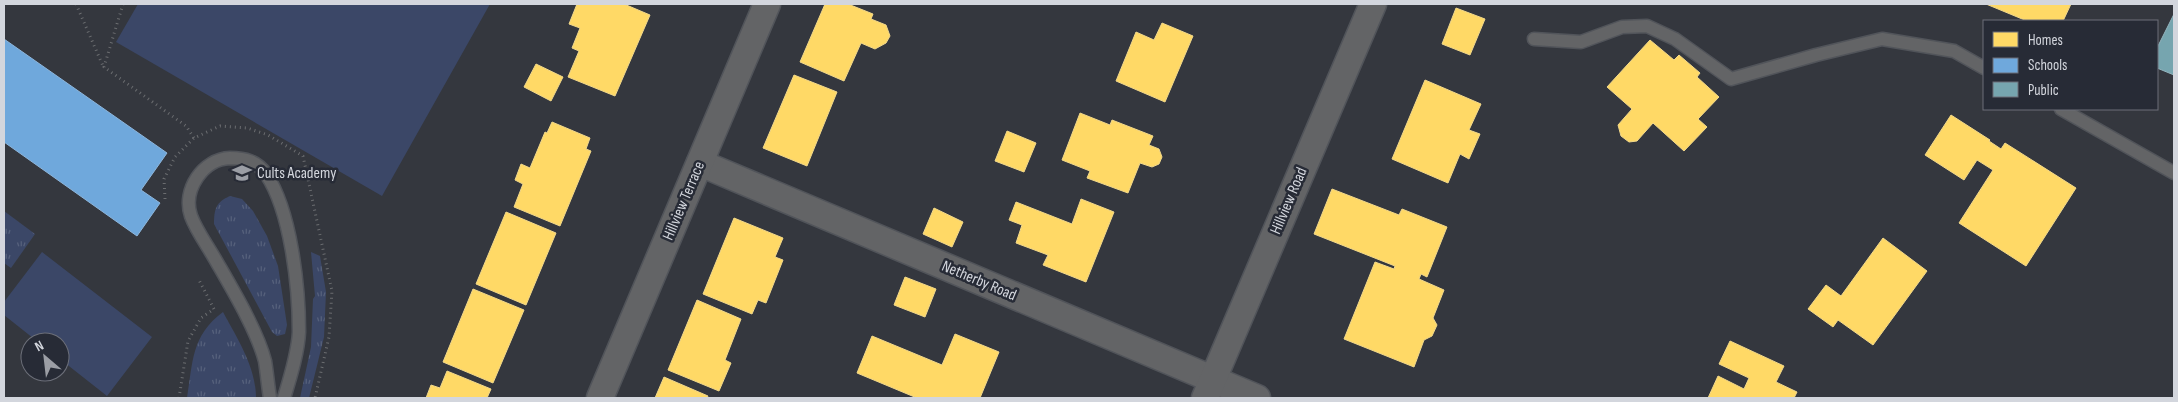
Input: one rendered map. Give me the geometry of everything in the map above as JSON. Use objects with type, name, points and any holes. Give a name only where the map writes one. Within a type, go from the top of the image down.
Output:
[{"type":"street","name":"Hillview Terrace","points":[[600,398],[767,4]]},
{"type":"street","name":"Hillview Road","points":[[1209,389],[1372,4]]},
{"type":"street","name":"Netherby Road","points":[[700,163],[1209,389],[1257,398]]},
{"type":"lane","points":[[1534,39],[1581,42],[1622,27],[1647,26],[1674,39],[1731,79],[1816,55],[1882,40],[1954,51],[1983,67]]},
{"type":"lane","points":[[2063,110],[2174,173]]},
{"type":"lane","points":[[270,398],[264,360],[259,343],[191,216],[189,199],[196,180],[211,164],[224,159],[239,158],[252,161],[264,171],[273,184],[289,234],[296,282],[299,334],[290,380],[284,398]]},
{"type":"path","points":[[76,4],[104,67],[186,126],[194,138]]},
{"type":"path","points":[[104,67],[123,4]]},
{"type":"path","points":[[165,204],[164,179],[175,157],[194,138],[220,126],[247,128],[268,135],[302,156],[332,291],[329,337],[314,398]]},
{"type":"path","points":[[179,398],[188,341],[201,318],[214,308],[196,274]]},
{"type":"green space","points":[[138,4],[490,4],[382,196],[116,42]]},
{"type":"green space","points":[[230,196],[242,199],[253,211],[267,236],[278,266],[287,325],[285,334],[277,336],[272,332],[214,224],[217,207]]},
{"type":"green space","points":[[4,211],[35,234],[11,268],[4,263]]},
{"type":"green space","points":[[42,252],[152,337],[107,396],[70,367],[70,332],[25,332],[4,315],[4,302]]},
{"type":"green space","points":[[311,252],[320,256],[326,292],[324,337],[309,398],[300,398],[311,347],[313,299],[315,296]]},
{"type":"green space","points":[[223,312],[240,342],[249,364],[253,375],[256,398],[187,398],[195,351],[199,340],[213,321]]},
{"type":"building: Homes","points":[[577,4],[624,4],[650,15],[615,96],[568,77],[579,51],[572,48],[580,28],[569,24]]},
{"type":"building: Homes","points":[[825,4],[848,4],[873,14],[871,19],[886,25],[890,36],[886,43],[875,49],[861,43],[844,81],[800,62]]},
{"type":"building: Homes","points":[[1986,4],[2071,4],[2063,20],[2025,20]]},
{"type":"building: Homes","points":[[1456,8],[1485,19],[1470,55],[1442,44]]},
{"type":"building: Homes","points":[[1162,23],[1193,36],[1165,102],[1116,81],[1136,32],[1154,40]]},
{"type":"building: Homes","points":[[1650,40],[1674,60],[1679,55],[1700,73],[1697,77],[1719,97],[1698,119],[1707,127],[1684,151],[1653,123],[1637,141],[1629,142],[1621,136],[1618,125],[1632,109],[1607,87]]},
{"type":"building: Homes","points":[[536,64],[563,77],[551,101],[524,87]]},
{"type":"building: Homes","points":[[794,75],[837,92],[807,166],[763,148]]},
{"type":"building: Homes","points":[[1425,80],[1481,104],[1469,130],[1480,134],[1469,159],[1460,154],[1448,183],[1392,159]]},
{"type":"building: Homes","points":[[1080,113],[1110,125],[1112,120],[1153,136],[1149,145],[1159,149],[1162,157],[1159,164],[1152,167],[1140,163],[1128,193],[1087,178],[1090,171],[1062,160]]},
{"type":"building: Homes","points":[[1951,115],[2001,149],[2005,143],[2076,188],[2026,266],[1959,223],[1993,170],[1977,160],[1964,180],[1925,155]]},
{"type":"building: Homes","points":[[552,122],[590,138],[586,149],[591,151],[560,226],[514,207],[523,184],[515,180],[521,164],[530,168],[545,132],[547,133]]},
{"type":"building: Homes","points":[[1007,131],[1036,143],[1024,172],[995,161]]},
{"type":"building: Homes","points":[[1332,189],[1399,215],[1402,209],[1447,227],[1427,277],[1421,274],[1419,279],[1444,290],[1433,318],[1437,325],[1432,336],[1424,340],[1414,367],[1344,339],[1375,262],[1394,269],[1395,266],[1314,234]]},
{"type":"building: Homes","points":[[1081,199],[1114,212],[1086,282],[1043,265],[1048,255],[1016,243],[1022,225],[1009,220],[1016,202],[1072,224]]},
{"type":"building: Homes","points":[[934,208],[963,222],[952,247],[923,234]]},
{"type":"building: Homes","points":[[506,212],[556,233],[526,305],[476,284]]},
{"type":"building: Homes","points":[[734,218],[783,238],[775,257],[783,260],[766,303],[758,300],[752,314],[703,294]]},
{"type":"building: Homes","points":[[1883,238],[1927,271],[1873,345],[1838,320],[1833,327],[1808,309],[1826,285],[1841,296]]},
{"type":"building: Homes","points":[[905,277],[936,289],[925,317],[894,305]]},
{"type":"building: Homes","points":[[473,289],[524,310],[493,383],[443,362]]},
{"type":"building: Homes","points":[[697,300],[741,319],[725,360],[731,363],[719,391],[668,370]]},
{"type":"building: Homes","points":[[955,334],[999,352],[980,398],[917,398],[857,373],[872,336],[942,365]]},
{"type":"building: Homes","points":[[1730,341],[1784,366],[1776,382],[1797,392],[1794,398],[1708,398],[1718,376],[1744,389],[1749,378],[1719,364]]},
{"type":"building: Homes","points":[[447,371],[491,389],[487,398],[426,398],[431,385],[440,388]]},
{"type":"building: Homes","points":[[664,377],[708,396],[707,398],[655,398]]},
{"type":"building: Schools","points":[[4,39],[167,153],[141,190],[160,203],[137,236],[4,142]]},
{"type":"building: Public","points":[[2174,14],[2174,75],[2158,68],[2158,46]]},
{"type":"place","name":"Cults Academy","points":[[242,173]]}]
